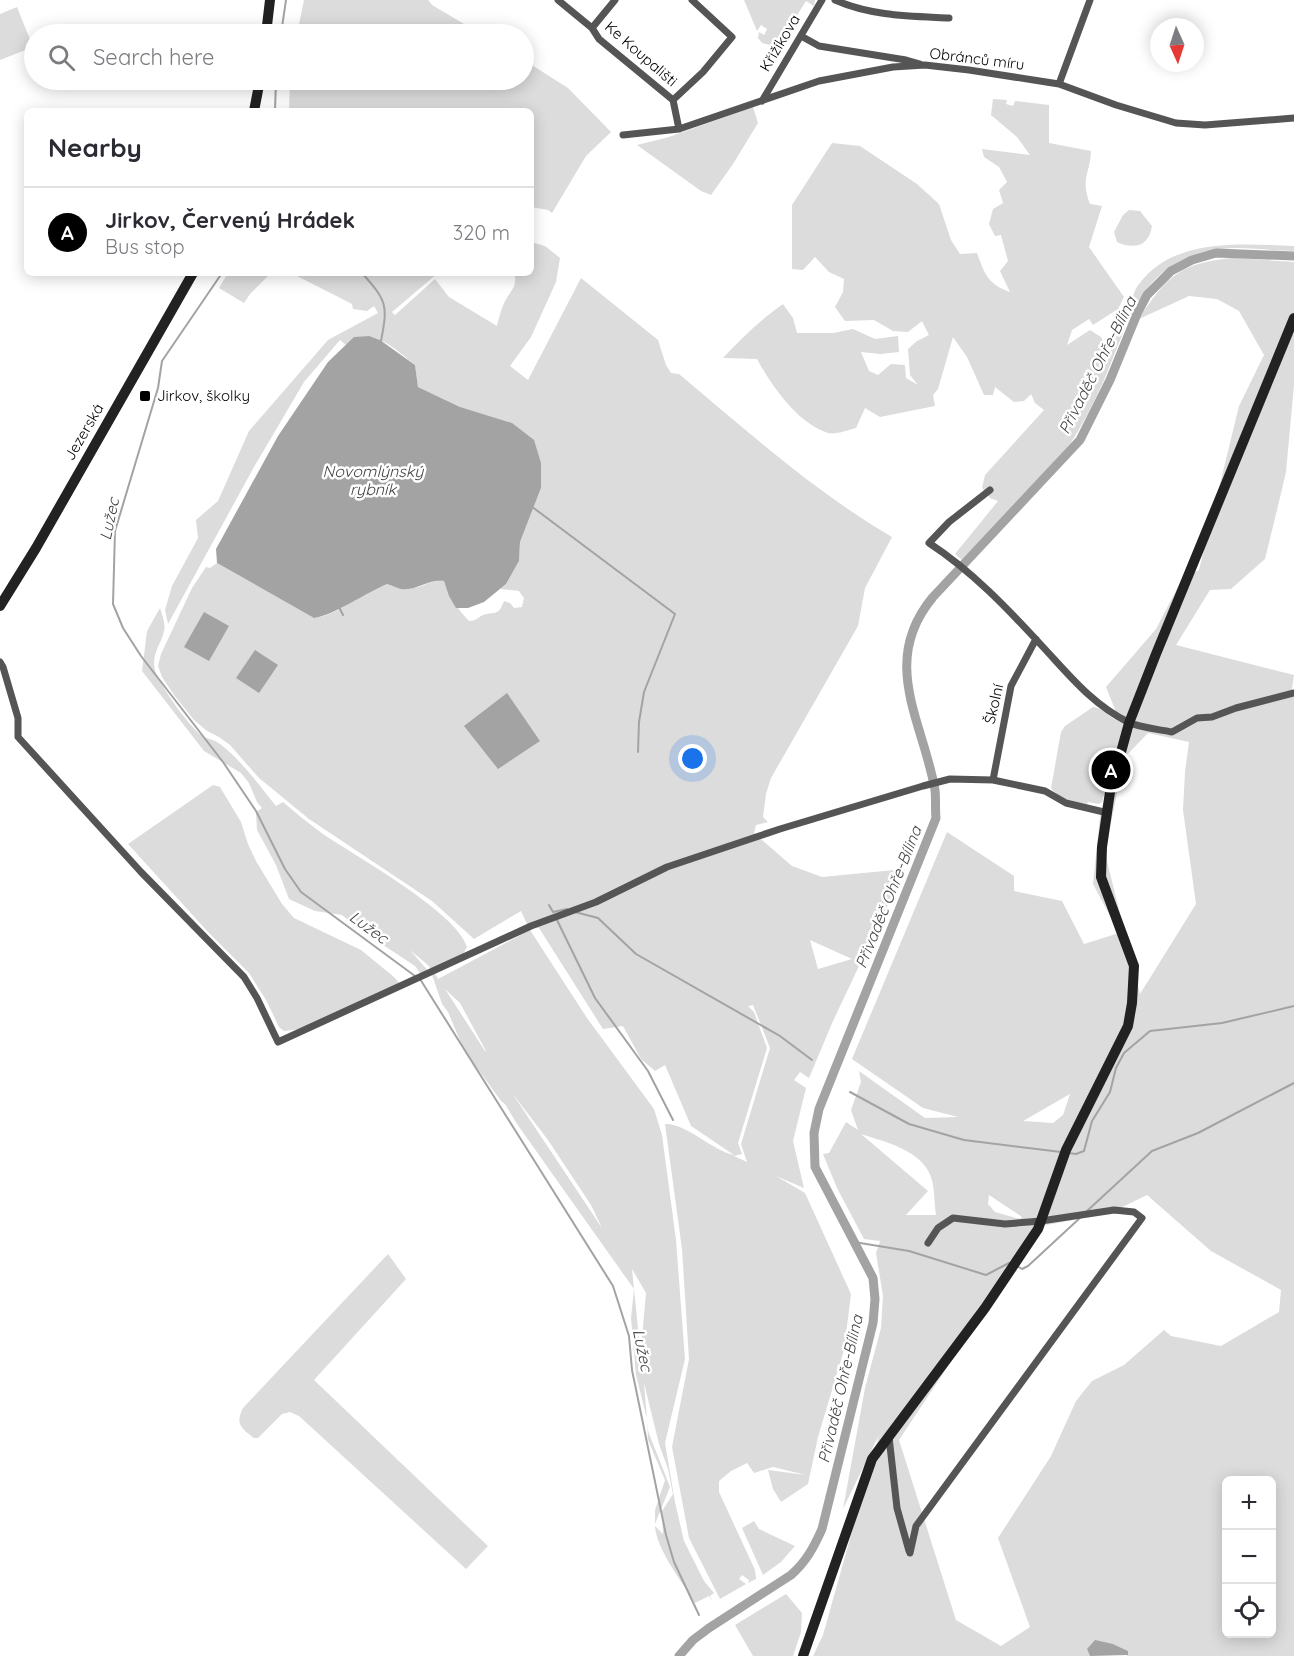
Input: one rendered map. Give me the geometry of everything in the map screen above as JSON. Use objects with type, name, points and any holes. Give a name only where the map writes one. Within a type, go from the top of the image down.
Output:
[{"type":"street","points":[[267,24],[270,0]]},
{"type":"street","name":"Ke Koupališti","points":[[558,0],[592,28],[599,39],[674,100],[679,129]]},
{"type":"street","name":"Ke Koupališti","points":[[592,28],[615,0]]},
{"type":"street","name":"Ke Koupališti","points":[[674,100],[704,72],[732,37],[692,0]]},
{"type":"street","name":"Křižíkova","points":[[762,101],[822,0]]},
{"type":"street","points":[[835,0],[855,9],[895,16],[949,18]]},
{"type":"street","points":[[1059,84],[1090,0]]},
{"type":"street","points":[[801,36],[819,46],[925,65]]},
{"type":"street","name":"Obránců míru","points":[[623,135],[679,129],[819,81],[893,67],[925,65],[1059,84],[1116,105],[1176,123],[1205,125],[1294,118]]},
{"type":"street","points":[[255,108],[258,90]]},
{"type":"street","name":"Jezerská","points":[[0,606],[36,548],[191,276]]},
{"type":"street","points":[[802,1656],[872,1459],[985,1308],[1038,1229],[1066,1150],[1128,1026],[1134,966],[1101,877],[1102,847],[1110,792],[1129,723],[1294,318]]},
{"type":"street","points":[[990,490],[949,522],[928,543],[970,572],[1094,701],[1129,723],[1172,732],[1197,718],[1212,717],[1236,708],[1294,693]]},
{"type":"street","name":"Školní","points":[[993,780],[1011,686],[1036,639]]},
{"type":"street","points":[[0,662],[10,686],[18,718],[18,737],[141,872],[244,977],[278,1042],[531,926],[596,902],[667,867],[780,829],[923,786],[944,781],[977,778],[993,780],[1046,792],[1066,803],[1108,813]]},
{"type":"street","points":[[889,1437],[897,1508],[910,1553],[916,1526],[1142,1218],[1134,1212],[1114,1210],[1005,1224],[953,1218],[938,1228],[928,1244]]},
{"type":"shaded area","points":[[304,0],[428,0],[432,5],[464,24],[299,24]]},
{"type":"shaded area","points":[[744,0],[815,0],[814,6],[806,1],[777,47],[762,43],[758,38],[759,32],[764,35],[767,29],[761,25],[757,31]]},
{"type":"shaded area","points":[[17,7],[24,24],[24,51],[0,60],[0,14]]},
{"type":"shaded area","points":[[534,66],[568,88],[611,132],[586,156],[552,213],[534,208],[534,108],[289,108],[290,90],[534,90]]},
{"type":"shaded area","points":[[993,99],[1007,100],[1006,104],[1013,106],[1015,101],[1049,105],[1049,143],[1091,151],[1086,182],[1087,195],[1090,204],[1102,206],[1089,247],[1124,297],[1118,309],[1093,325],[1089,319],[1072,330],[1067,345],[1090,330],[1101,337],[1109,354],[1137,287],[1154,268],[1171,258],[1211,246],[1254,244],[1294,246],[1294,251],[1221,249],[1194,255],[1172,266],[1156,279],[1132,314],[1104,380],[1070,444],[963,561],[955,554],[998,501],[990,498],[982,488],[985,475],[1044,410],[1035,403],[1031,394],[1024,401],[1014,402],[995,387],[993,395],[984,395],[967,357],[953,337],[938,389],[933,395],[935,406],[880,417],[865,408],[856,428],[828,433],[806,421],[786,402],[757,359],[723,358],[783,304],[793,318],[797,333],[833,333],[853,329],[875,339],[898,336],[899,352],[881,354],[861,352],[869,371],[878,375],[891,364],[905,365],[906,378],[918,385],[910,375],[908,349],[929,335],[922,321],[908,332],[893,331],[874,320],[845,321],[835,307],[843,292],[844,279],[829,272],[815,257],[803,270],[792,269],[792,205],[832,143],[860,146],[917,184],[939,204],[951,240],[960,254],[977,253],[988,278],[997,286],[1010,292],[1000,271],[1008,261],[1001,235],[995,236],[989,224],[993,209],[1003,203],[999,190],[1007,182],[999,167],[984,157],[982,149],[1030,155],[1017,137],[991,115]]},
{"type":"shaded area","points":[[753,107],[758,123],[711,195],[701,191],[637,145],[669,137]]},
{"type":"shaded area","points":[[1129,210],[1140,211],[1152,226],[1148,238],[1135,246],[1117,242],[1114,232],[1123,215]]},
{"type":"shaded area","points":[[534,243],[545,246],[560,258],[556,282],[531,337],[510,366],[528,380],[581,278],[658,340],[671,373],[679,374],[809,481],[892,537],[865,588],[858,626],[771,778],[763,817],[768,822],[756,825],[754,833],[792,866],[822,877],[905,869],[833,1021],[809,1078],[800,1072],[794,1080],[806,1088],[793,1141],[804,1188],[776,1176],[805,1193],[851,1294],[844,1350],[818,1437],[808,1484],[781,1502],[773,1489],[768,1470],[806,1475],[773,1467],[754,1473],[747,1463],[731,1471],[719,1481],[719,1492],[755,1570],[756,1579],[748,1583],[749,1580],[742,1575],[739,1579],[746,1584],[720,1599],[689,1538],[672,1447],[689,1359],[682,1249],[665,1124],[681,1127],[734,1155],[691,1126],[665,1065],[655,1071],[641,1059],[623,1026],[603,1029],[539,928],[527,924],[521,911],[474,939],[432,901],[309,819],[259,778],[230,745],[194,720],[162,677],[158,666],[161,654],[192,588],[206,567],[210,568],[217,563],[314,618],[342,608],[386,584],[414,588],[440,581],[444,581],[454,602],[469,621],[498,611],[504,601],[510,603],[514,608],[522,607],[524,598],[519,591],[500,589],[506,584],[519,561],[520,542],[541,488],[460,407],[418,387],[415,365],[382,341],[373,337],[364,337],[355,339],[346,345],[340,340],[304,382],[254,467],[168,624],[165,610],[172,586],[198,538],[196,520],[218,501],[249,431],[328,340],[378,313],[374,306],[367,311],[353,309],[352,304],[297,276],[434,276],[392,312],[395,315],[435,279],[449,297],[497,326],[515,276],[534,276]],"holes":[[[810,940],[852,959],[818,969]],[[753,1005],[770,1048],[741,1144],[747,1162],[734,1156],[742,1154],[738,1143],[767,1048],[754,1012],[748,1006]]]},
{"type":"shaded area","points":[[1234,258],[1294,262],[1294,385],[1286,472],[1265,559],[1231,589],[1210,590],[1176,645],[1294,675],[1291,696],[1294,696],[1294,1656],[1127,1656],[1128,1651],[1113,1644],[1087,1649],[1090,1656],[813,1656],[823,1635],[879,1435],[843,1509],[865,1388],[881,1328],[883,1296],[876,1253],[880,1241],[864,1239],[837,1188],[823,1154],[829,1153],[846,1122],[858,1130],[851,1110],[861,1082],[859,1071],[925,1118],[958,1117],[923,1108],[852,1059],[947,832],[1014,876],[1014,891],[1062,901],[1084,944],[1119,933],[1093,884],[1100,816],[1109,778],[1102,802],[1099,804],[1088,802],[1087,804],[1067,799],[1058,795],[1051,788],[1061,732],[1065,726],[1093,707],[1120,722],[1106,687],[1156,629],[1182,579],[1199,570],[1239,406],[1264,355],[1239,311],[1217,299],[1189,296],[1139,319],[1167,282],[1177,274],[1201,263]],"holes":[[[1148,733],[1189,742],[1183,810],[1196,904],[1140,994],[1105,853],[1124,758]],[[1070,1094],[1063,1115],[1053,1123],[1023,1121]],[[861,1134],[902,1148],[920,1160],[926,1168],[934,1191],[936,1215],[906,1215],[928,1191]],[[989,1195],[1022,1217],[1020,1219],[995,1212],[988,1204]],[[1147,1195],[1211,1251],[1281,1290],[1279,1312],[1221,1346],[1171,1336],[1164,1330],[1124,1365],[1092,1381],[1076,1401],[1051,1456],[998,1538],[1030,1627],[1001,1646],[956,1620],[899,1440],[1041,1226],[1110,1213]]]},
{"type":"shaded area","points":[[226,276],[268,276],[244,303],[219,288]]},
{"type":"shaded area","points":[[160,608],[164,628],[155,654],[155,670],[176,706],[199,733],[228,750],[276,806],[283,802],[323,834],[425,902],[459,933],[467,947],[463,954],[433,970],[438,979],[530,930],[587,1018],[654,1109],[662,1135],[676,1240],[685,1359],[665,1443],[684,1541],[704,1581],[714,1593],[710,1596],[712,1601],[709,1596],[695,1603],[665,1555],[657,1535],[655,1526],[663,1534],[662,1511],[673,1494],[644,1383],[647,1419],[636,1375],[631,1318],[634,1289],[505,1104],[464,1050],[448,1012],[442,1004],[429,966],[410,950],[429,972],[422,976],[415,966],[342,915],[315,911],[289,899],[276,865],[257,830],[256,812],[262,808],[249,783],[241,773],[204,751],[142,671],[147,631]],"holes":[[[445,989],[460,1003],[486,1051],[485,1051]],[[512,1093],[548,1140],[591,1205],[602,1228]],[[632,1269],[646,1293],[640,1348]]]},
{"type":"shaded area","points":[[213,785],[220,787],[241,822],[256,861],[282,904],[294,918],[361,950],[400,984],[301,1029],[284,1031],[279,1027],[249,973],[209,933],[128,844]]},
{"type":"shaded area","points":[[388,1254],[406,1279],[314,1380],[488,1546],[466,1569],[299,1416],[290,1412],[282,1414],[258,1438],[254,1438],[246,1431],[240,1422],[243,1408]]},
{"type":"shaded area","points":[[647,1420],[648,1431],[670,1487],[655,1524],[655,1510],[665,1480],[648,1440]]},
{"type":"shaded area","points":[[754,1521],[759,1529],[795,1546],[781,1562],[763,1575],[742,1528]]},
{"type":"shaded area","points":[[786,1594],[802,1613],[801,1632],[793,1656],[753,1656],[735,1625]]},
{"type":"water","name":"Novomlýnský rybník","points":[[369,336],[380,340],[415,365],[418,387],[460,407],[512,423],[534,440],[541,463],[541,488],[520,542],[519,561],[506,584],[484,602],[468,608],[456,608],[444,581],[407,589],[387,584],[331,613],[314,618],[217,563],[216,549],[278,436],[328,362],[354,337]]},
{"type":"water","points":[[204,612],[229,626],[209,661],[184,647]]},
{"type":"water","points":[[255,650],[278,665],[259,693],[236,678]]},
{"type":"water","points":[[507,693],[540,741],[498,769],[464,726]]},
{"type":"water","points":[[1095,1640],[1113,1644],[1128,1651],[1128,1655],[1090,1656],[1087,1649]]},
{"type":"waterway","name":"Lužec","points":[[282,24],[286,0]]},
{"type":"waterway","name":"Lužec","points":[[275,108],[276,90]]},
{"type":"waterway","name":"Přivaděč Ohře-Bílina","points":[[679,1656],[693,1640],[709,1628],[791,1575],[813,1548],[822,1529],[873,1323],[875,1299],[873,1278],[815,1167],[814,1133],[819,1109],[936,818],[935,790],[909,692],[907,668],[909,645],[917,621],[933,597],[1080,440],[1110,380],[1147,295],[1171,271],[1192,260],[1216,253],[1294,256]]},
{"type":"waterway","name":"Lužec","points":[[220,276],[162,361],[158,388],[115,531],[113,604],[123,628],[141,656],[223,762],[256,811],[285,869],[301,892],[415,976]]},
{"type":"waterway","points":[[364,276],[384,304],[385,319],[381,341]]},
{"type":"waterway","points":[[531,506],[675,614],[644,692],[639,722],[638,752]]},
{"type":"waterway","points":[[339,607],[343,615]]},
{"type":"waterway","points":[[549,905],[553,912],[567,909]]},
{"type":"waterway","points":[[575,912],[598,918],[636,954],[780,1036],[812,1060]]},
{"type":"waterway","points":[[556,918],[595,998],[648,1071],[673,1120]]},
{"type":"waterway","name":"Lužec","points":[[420,979],[613,1286],[629,1336],[632,1370],[666,1535],[674,1562],[699,1615]]},
{"type":"waterway","points":[[1069,1153],[1076,1154],[1084,1151],[1092,1121],[1110,1092],[1116,1068],[1124,1053],[1150,1031],[1222,1023],[1294,1006]]},
{"type":"waterway","points":[[1087,1211],[1152,1151],[1198,1133],[1294,1083]]},
{"type":"waterway","points":[[850,1092],[909,1124],[964,1140],[1061,1152]]},
{"type":"waterway","points":[[1017,1266],[1022,1269],[1028,1266],[1081,1217]]},
{"type":"waterway","points":[[854,1242],[909,1251],[986,1275],[1011,1264]]},
{"type":"place","name":"Jirkov, školky","points":[[145,396]]},
{"type":"place","name":"Jirkov, Červený Hrádek","points":[[1111,770]]}]
